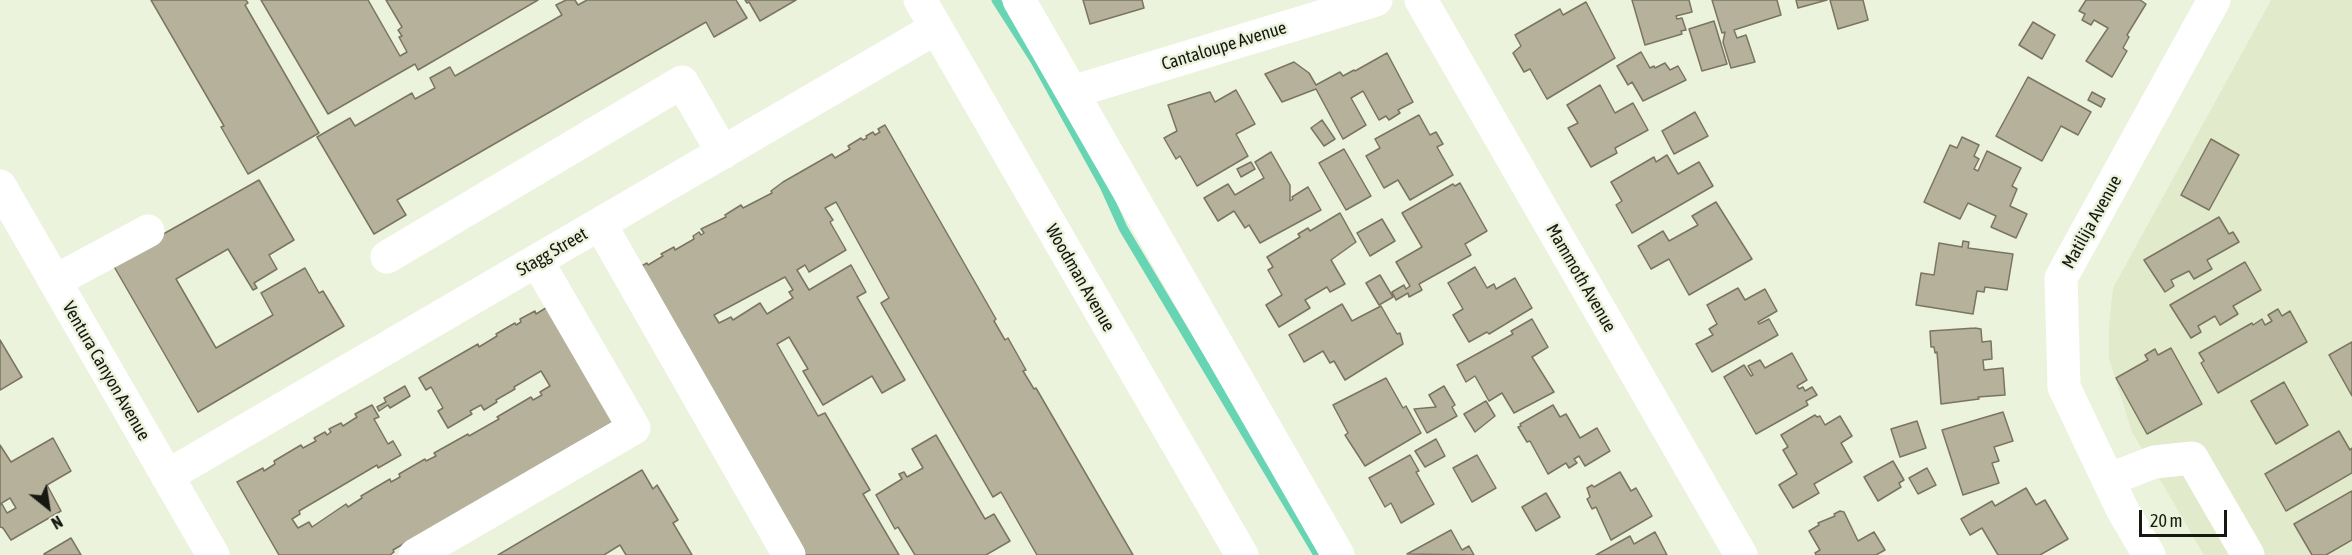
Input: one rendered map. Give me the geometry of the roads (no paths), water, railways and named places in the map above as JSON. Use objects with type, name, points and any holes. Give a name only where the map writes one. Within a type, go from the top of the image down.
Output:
[{"type":"street","name":"Woodman Avenue","points":[[920,0],[1242,555]]},
{"type":"street","points":[[1019,0],[1338,555]]},
{"type":"street","name":"Cantaloupe Avenue","points":[[1072,92],[1376,0]]},
{"type":"street","name":"Mammoth Avenue","points":[[1421,0],[1741,555]]},
{"type":"street","name":"Matilija Avenue","points":[[2149,555],[2108,480],[2064,387],[2061,278],[2214,0]]},
{"type":"street","name":"Stagg Street","points":[[167,476],[936,28]]},
{"type":"street","points":[[387,256],[682,82],[723,153]]},
{"type":"street","name":"Ventura Canyon Avenue","points":[[0,186],[213,555]]},
{"type":"street","points":[[600,224],[789,555]]},
{"type":"street","points":[[55,281],[148,231]]},
{"type":"street","points":[[415,555],[633,428],[537,261]]},
{"type":"street","points":[[2108,480],[2154,462],[2192,458],[2248,555]]},
{"type":"waterway","points":[[996,0],[1035,61],[1104,186],[1123,228],[1318,555]]}]
